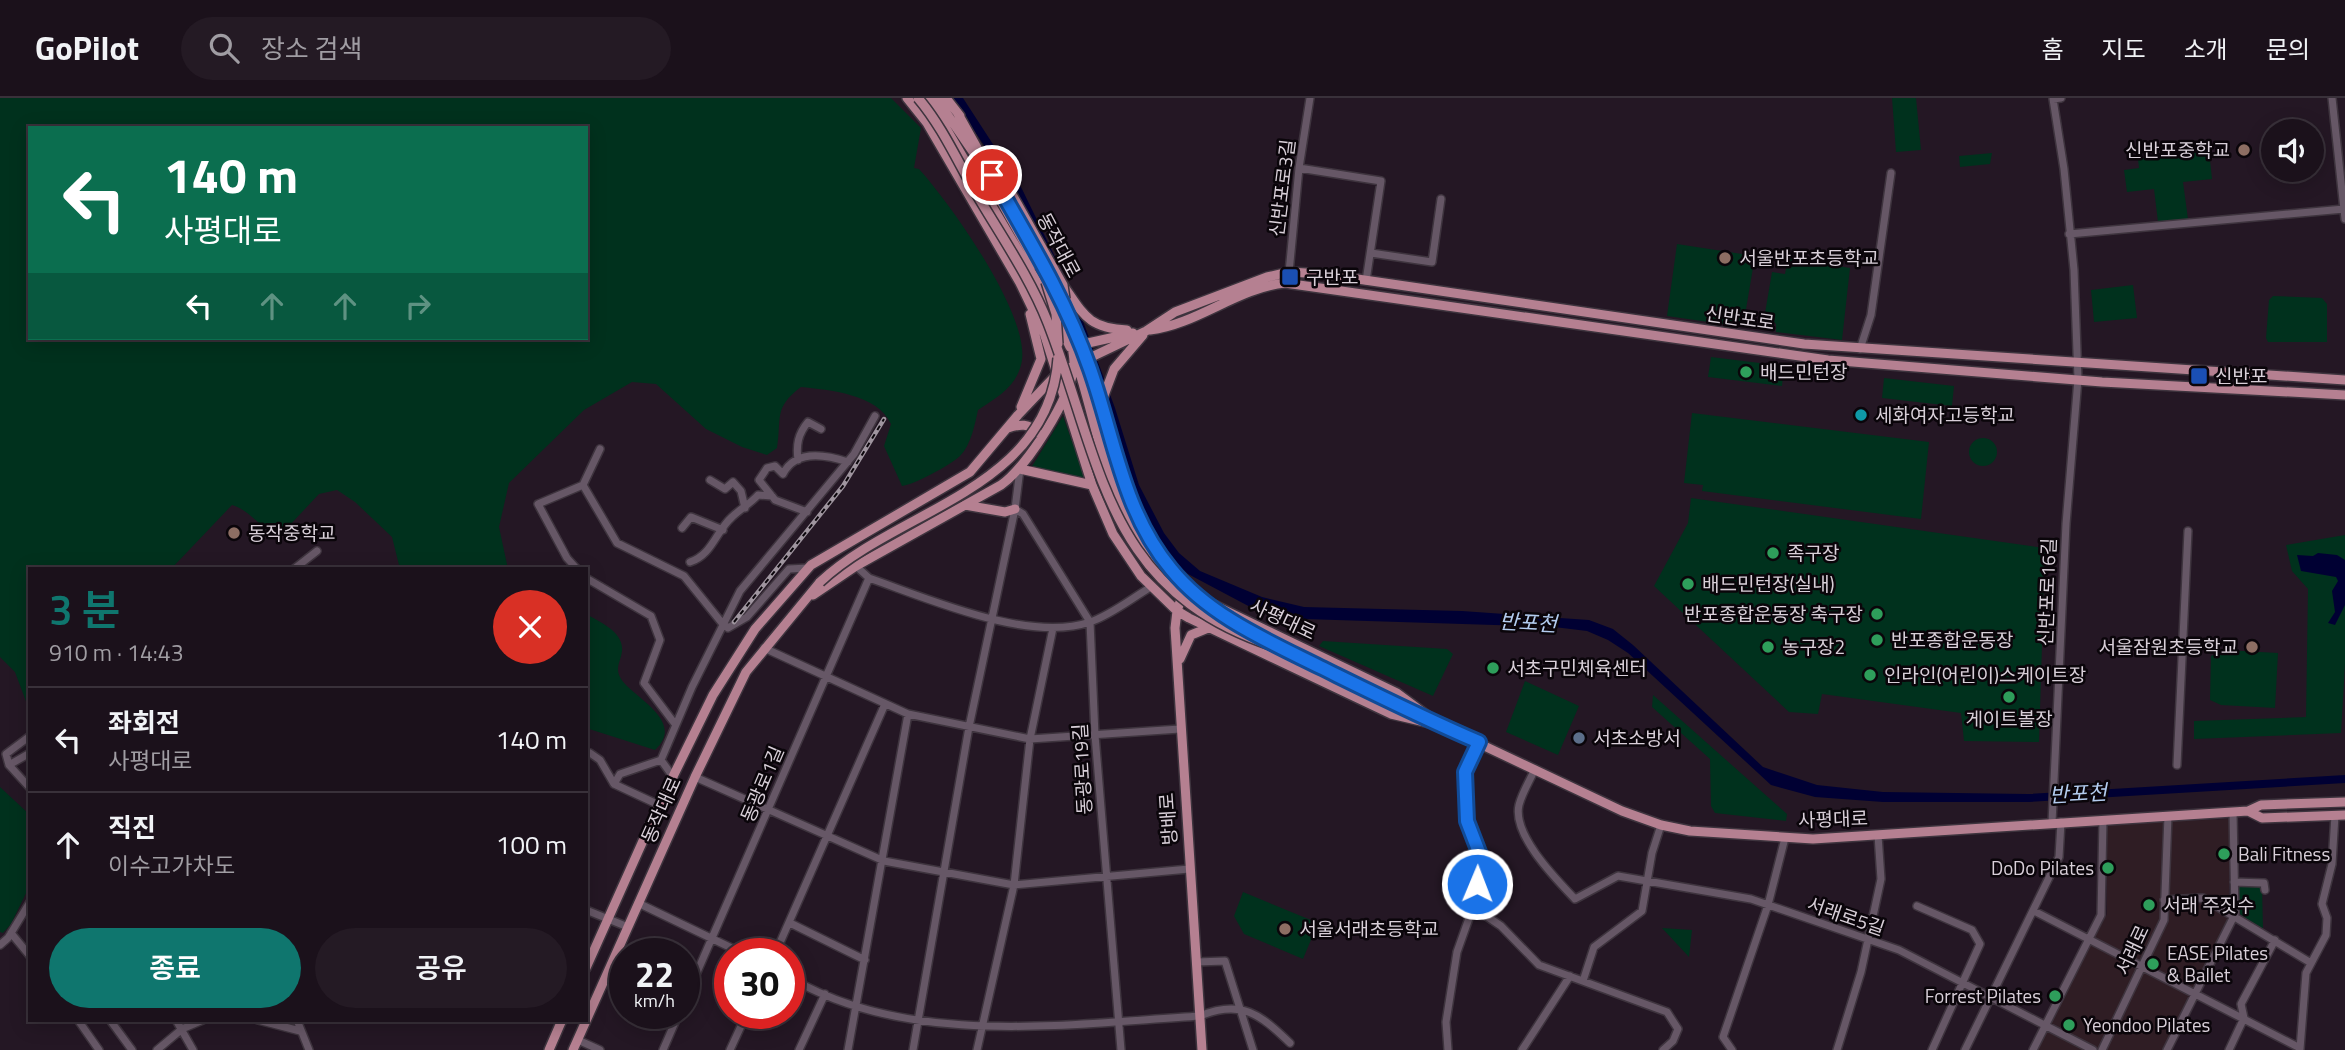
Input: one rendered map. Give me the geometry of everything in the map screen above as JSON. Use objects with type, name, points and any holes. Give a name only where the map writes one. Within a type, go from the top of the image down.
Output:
[{"type":"main road","name":"동작대로","points":[[907,98],[927,123],[1020,283],[1044,333],[1063,394]]},
{"type":"main road","points":[[918,98],[942,130],[1024,274],[1048,322],[1100,481],[1127,536],[1156,574],[1197,610],[1238,634],[1273,646],[1382,699]]},
{"type":"main road","points":[[928,98],[1040,282],[1074,346],[1146,331]]},
{"type":"main road","points":[[936,98],[992,175]]},
{"type":"main road","points":[[946,98],[957,111],[1063,302],[1090,369],[1126,490],[1148,537],[1171,570],[1206,602],[1273,646]]},
{"type":"main road","name":"동작대로","points":[[806,600],[856,565],[1001,485],[1020,469],[1040,441],[1077,367],[1063,285],[987,150],[957,111]]},
{"type":"main road","name":"동작대로","points":[[588,1017],[695,777],[746,672],[764,648],[820,582],[851,556],[957,498],[1016,454],[1040,420],[1051,395],[1058,362],[1056,314],[1046,282],[971,148]]},
{"type":"main road","name":"신반포로","points":[[1077,367],[1085,359],[1146,331],[1175,312],[1289,272],[1804,344],[2345,380]]},
{"type":"main road","name":"동작대로","points":[[1018,415],[1041,359],[1040,347],[1020,283]]},
{"type":"main road","name":"신반포로","points":[[1146,331],[1169,328],[1241,296],[1275,284],[1288,283],[1828,360],[2345,395]]},
{"type":"main road","points":[[1063,285],[1089,322],[1103,328],[1146,331]]},
{"type":"main road","points":[[1096,425],[1114,369],[1146,331]]},
{"type":"main road","name":"동작대로","points":[[588,964],[659,805],[713,695],[736,656],[792,585],[808,568],[860,534],[970,472],[1058,373],[1077,367]]},
{"type":"main road","name":"사평대로","points":[[1077,367],[1124,513],[1140,542],[1164,572],[1244,620],[1396,693],[1441,726]]},
{"type":"main road","name":"사평대로","points":[[1063,394],[1092,485],[1112,534],[1151,587],[1177,608],[1223,636],[1391,714],[1441,726],[1622,811],[1661,825],[1690,831],[1785,838],[1878,835],[2248,811],[2261,805],[2345,802]]},
{"type":"main road","points":[[1008,428],[1022,424],[1031,426],[1040,441]]},
{"type":"main road","points":[[1020,469],[1092,485]]},
{"type":"main road","points":[[965,505],[1005,512],[1015,509]]},
{"type":"main road","points":[[792,585],[805,591],[806,600]]},
{"type":"main road","name":"방배로","points":[[1185,587],[1177,608],[1180,729],[1202,1050]]},
{"type":"main road","points":[[1177,608],[1195,607],[1244,620]]},
{"type":"main road","points":[[1223,636],[1214,626],[1215,621],[1229,616]]},
{"type":"main road","points":[[1178,664],[1191,635],[1208,628]]},
{"type":"main road","name":"사평대로","points":[[2248,811],[2262,818],[2340,815]]},
{"type":"main road","points":[[549,1050],[561,1022]]},
{"type":"main road","name":"동작대로","points":[[573,1050],[586,1022]]},
{"type":"street","name":"신반포로3길","points":[[1288,283],[1299,168],[1310,98]]},
{"type":"street","name":"신반포로16길","points":[[1965,1050],[2059,857],[2053,802],[2066,524],[2078,379],[2074,270],[2055,98]]},
{"type":"street","points":[[2332,98],[2345,219]]},
{"type":"street","points":[[1299,168],[1381,181],[1366,281]]},
{"type":"street","points":[[1860,349],[1871,315],[1891,173]]},
{"type":"street","points":[[1371,253],[1432,262],[1441,200]]},
{"type":"street","points":[[2068,234],[2344,209]]},
{"type":"street","points":[[583,485],[617,543],[684,576],[722,624],[740,591],[848,462],[875,416]]},
{"type":"street","points":[[798,460],[796,449],[801,430],[807,422],[821,429]]},
{"type":"street","points":[[576,567],[567,558],[538,504],[583,485],[600,449]]},
{"type":"street","points":[[807,512],[775,500],[760,480],[767,468],[775,466],[783,474],[790,461],[798,460],[804,454],[848,462]]},
{"type":"street","points":[[913,1050],[946,873],[969,727],[1015,509],[1020,469]]},
{"type":"street","points":[[710,480],[725,489],[733,482],[741,491],[746,508]]},
{"type":"street","points":[[690,562],[700,559],[732,517],[746,508],[758,495],[772,496]]},
{"type":"street","name":"동광로19길","points":[[1015,509],[1023,514],[1090,622],[1105,876],[1121,1050]]},
{"type":"street","points":[[682,528],[691,517],[723,530]]},
{"type":"street","points":[[2177,765],[2188,531]]},
{"type":"street","points":[[297,567],[317,551]]},
{"type":"street","points":[[856,565],[869,578],[992,620],[1054,628],[1090,622],[1151,587]]},
{"type":"street","name":"동작대로","points":[[614,784],[620,774],[661,760],[722,624],[728,628],[740,623],[789,569],[808,568]]},
{"type":"street","name":"동광로1길","points":[[700,966],[869,578]]},
{"type":"street","points":[[588,579],[651,616],[660,640],[644,683],[675,724]]},
{"type":"street","points":[[977,1050],[1014,885],[1030,739],[1054,628]]},
{"type":"street","points":[[764,648],[908,714],[1030,739],[1180,729]]},
{"type":"street","name":"사평대로","points":[[1382,699],[1441,726]]},
{"type":"street","points":[[783,938],[824,835],[885,704]]},
{"type":"street","points":[[848,1050],[884,861],[908,714]]},
{"type":"street","points":[[28,738],[6,754],[9,765],[28,786]]},
{"type":"street","points":[[1448,1050],[1446,1022],[1457,951],[1473,907],[1482,860],[1467,821],[1465,772],[1479,742]]},
{"type":"street","name":"동작대로","points":[[590,753],[600,760],[614,784],[659,805]]},
{"type":"street","points":[[9,765],[28,754]]},
{"type":"street","name":"동작대로","points":[[661,760],[674,778]]},
{"type":"street","name":"서래로5길","points":[[1535,769],[1519,806],[1520,822],[1548,870],[1575,899],[1618,876],[1649,879],[1768,905],[1899,950],[2093,1050]]},
{"type":"street","points":[[695,777],[884,861],[946,873],[1014,885],[1189,869]]},
{"type":"street","points":[[2167,1050],[2235,914],[2233,812]]},
{"type":"street","points":[[2034,911],[2300,1049],[2306,973],[2326,935],[2327,918],[2322,905],[2340,815]]},
{"type":"street","name":"서래로","points":[[2102,1050],[2164,920],[2168,816]]},
{"type":"street","points":[[2033,1050],[2101,915],[2103,820]]},
{"type":"street","points":[[1583,981],[1594,947],[1643,911],[1661,825]]},
{"type":"street","points":[[1837,1050],[1868,939],[1881,879],[1878,835]]},
{"type":"street","points":[[1732,1050],[1723,1037],[1768,905],[1785,838]]},
{"type":"street","points":[[2234,882],[2264,883],[2265,890]]},
{"type":"street","points":[[2164,900],[2203,898],[2235,914],[2311,963]]},
{"type":"street","points":[[638,903],[712,939]]},
{"type":"street","points":[[1917,906],[1972,930],[1980,944],[1932,1050]]},
{"type":"street","points":[[0,945],[28,907]]},
{"type":"street","points":[[1473,907],[1501,926],[1539,965],[1667,1012],[1678,1029],[1664,1050]]},
{"type":"street","points":[[588,911],[628,927]]},
{"type":"street","points":[[790,923],[865,960]]},
{"type":"street","points":[[11,933],[28,954]]},
{"type":"street","points":[[2229,1050],[2244,1018],[2241,1004],[2275,940]]},
{"type":"street","points":[[1196,962],[1225,961],[1254,1050]]},
{"type":"street","points":[[1522,1050],[1570,976]]},
{"type":"street","points":[[805,985],[856,1007],[981,1028],[1200,1016],[1216,1009],[1240,1008],[1251,1011],[1290,1043]]},
{"type":"street","points":[[799,1050],[825,994]]},
{"type":"street","points":[[79,1022],[99,1050]]},
{"type":"street","points":[[111,1022],[132,1050]]},
{"type":"street","points":[[177,1022],[193,1050]]},
{"type":"street","points":[[157,1050],[182,1029],[198,1022]]},
{"type":"street","points":[[266,1022],[300,1031]]},
{"type":"street","points":[[298,1022],[310,1050]]},
{"type":"street","points":[[663,1050],[672,1029]]},
{"type":"street","points":[[730,1050],[740,1029]]},
{"type":"street","points":[[578,1040],[600,1050]]},
{"type":"shaded area","points":[[2229,819],[2229,916],[2163,1050],[2037,1050],[2107,914],[2107,824]]},
{"type":"green space","points":[[0,98],[891,98],[921,128],[914,168],[919,169],[933,185],[968,234],[1003,292],[1015,320],[1022,345],[1021,365],[1014,380],[978,410],[970,440],[960,456],[941,469],[907,485],[902,486],[884,446],[891,424],[885,414],[852,395],[801,387],[782,408],[777,448],[767,455],[742,447],[706,429],[656,384],[632,382],[584,410],[509,483],[499,527],[508,567],[400,567],[392,537],[355,502],[337,490],[319,494],[288,527],[272,533],[243,510],[232,505],[173,567],[28,567],[28,707],[15,672],[0,657]]},
{"type":"green space","points":[[1892,98],[1916,98],[1921,150],[1896,152]]},
{"type":"green space","points":[[2209,151],[2212,179],[2183,182],[2188,219],[2158,222],[2154,189],[2127,192],[2124,170],[2139,168],[2138,159]]},
{"type":"green space","points":[[1992,153],[1990,164],[1960,167],[1959,156]]},
{"type":"green space","points":[[1677,244],[1755,256],[1743,327],[1667,316]]},
{"type":"green space","points":[[1788,258],[1850,268],[1842,340],[1776,332],[1776,324],[1765,313],[1772,272],[1785,274]]},
{"type":"green space","points":[[2133,285],[2137,318],[2094,322],[2091,290]]},
{"type":"green space","points":[[2273,296],[2322,298],[2327,304],[2327,342],[2268,342],[2269,300]]},
{"type":"green space","name":"배드민턴장","points":[[1711,357],[1784,366],[1782,386],[1708,377]]},
{"type":"green space","name":"배드민턴장","points":[[1884,378],[1954,386],[1952,406],[1882,398]]},
{"type":"green space","points":[[1692,413],[1929,442],[1921,519],[1702,491],[1703,485],[1684,483]]},
{"type":"green space","points":[[1063,416],[1086,481],[1031,468]]},
{"type":"green space","points":[[1983,438],[1993,442],[1997,452],[1993,462],[1983,466],[1973,462],[1969,452],[1973,442]]},
{"type":"green space","name":"반포종합운동장","points":[[1691,498],[2045,548],[2039,742],[1964,741],[1961,713],[1822,694],[1818,714],[1789,712],[1654,586],[1688,523]]},
{"type":"green space","points":[[2345,535],[2345,664],[2341,733],[2194,739],[2194,721],[2306,717],[2308,589],[2292,571],[2286,545]]},
{"type":"green space","points":[[588,615],[610,628],[619,638],[622,644],[618,667],[620,677],[661,718],[665,728],[663,739],[655,750],[588,729]]},
{"type":"green space","points":[[1323,641],[1447,649],[1453,654],[1433,696],[1319,646]]},
{"type":"green space","points":[[2225,650],[2278,653],[2275,708],[2221,705],[2210,700],[2211,656]]},
{"type":"green space","points":[[1525,681],[1579,706],[1558,755],[1506,732]]},
{"type":"green space","points":[[1653,695],[1787,814],[1786,821],[1715,813],[1711,806],[1710,759],[1652,707]]},
{"type":"green space","points":[[0,787],[28,813],[28,889],[11,924],[3,933],[0,932]]},
{"type":"green space","points":[[2237,885],[2262,886],[2263,929],[2238,913]]},
{"type":"green space","points":[[1243,892],[1318,923],[1303,959],[1244,934],[1234,916]]},
{"type":"green space","points":[[1662,928],[1692,930],[1689,957]]},
{"type":"water","name":"반포천","points":[[952,98],[963,98],[1022,189],[1073,294],[1115,408],[1139,485],[1164,533],[1179,553],[1200,571],[1262,597],[1304,607],[1462,611],[1589,620],[1613,629],[1633,645],[1763,767],[1817,785],[1883,792],[2028,794],[2345,775],[2345,783],[2029,802],[1883,802],[1815,797],[1771,785],[1628,653],[1587,631],[1554,627],[1304,619],[1254,609],[1188,574],[1168,556],[1147,521],[1085,359],[1000,169]]},
{"type":"water","points":[[2318,553],[2337,555],[2345,560],[2345,605],[2335,625],[2328,623],[2335,612],[2332,591],[2338,581],[2336,577],[2301,571],[2297,555],[2313,556]]},
{"type":"railway","points":[[734,622],[843,486],[884,419]]},
{"type":"place","name":"신반포중학교","points":[[2244,150]]},
{"type":"place","name":"서울반포초등학교","points":[[1725,258]]},
{"type":"place","name":"구반포","points":[[1290,277]]},
{"type":"place","name":"배드민턴장","points":[[1746,372]]},
{"type":"place","name":"신반포","points":[[2199,376]]},
{"type":"place","name":"세화여자고등학교","points":[[1861,415]]},
{"type":"place","name":"동작중학교","points":[[234,533]]},
{"type":"place","name":"족구장","points":[[1773,553]]},
{"type":"place","name":"배드민턴장(실내)","points":[[1688,584]]},
{"type":"place","name":"반포종합운동장 축구장","points":[[1877,614]]},
{"type":"place","name":"반포종합운동장","points":[[1877,640]]},
{"type":"place","name":"농구장2","points":[[1768,647]]},
{"type":"place","name":"서울잠원초등학교","points":[[2252,647]]},
{"type":"place","name":"서초구민체육센터","points":[[1493,668]]},
{"type":"place","name":"인라인(어린이)스케이트장","points":[[1870,675]]},
{"type":"place","name":"게이트볼장","points":[[2009,697]]},
{"type":"place","name":"서초소방서","points":[[1579,738]]},
{"type":"place","name":"Bali Fitness","points":[[2224,854]]},
{"type":"place","name":"DoDo Pilates","points":[[2108,868]]},
{"type":"place","name":"서래 주짓수","points":[[2149,905]]},
{"type":"place","name":"서울서래초등학교","points":[[1285,929]]},
{"type":"place","name":"EASE Pilates & Ballet","points":[[2153,964]]},
{"type":"place","name":"Forrest Pilates","points":[[2055,996]]},
{"type":"place","name":"Yeondoo Pilates","points":[[2069,1025]]},
{"type":"route","points":[[992,175],[1063,302],[1090,369],[1126,490],[1148,537],[1171,570],[1206,602],[1273,646],[1479,742],[1465,772],[1467,821],[1482,860],[1477,884]]}]
